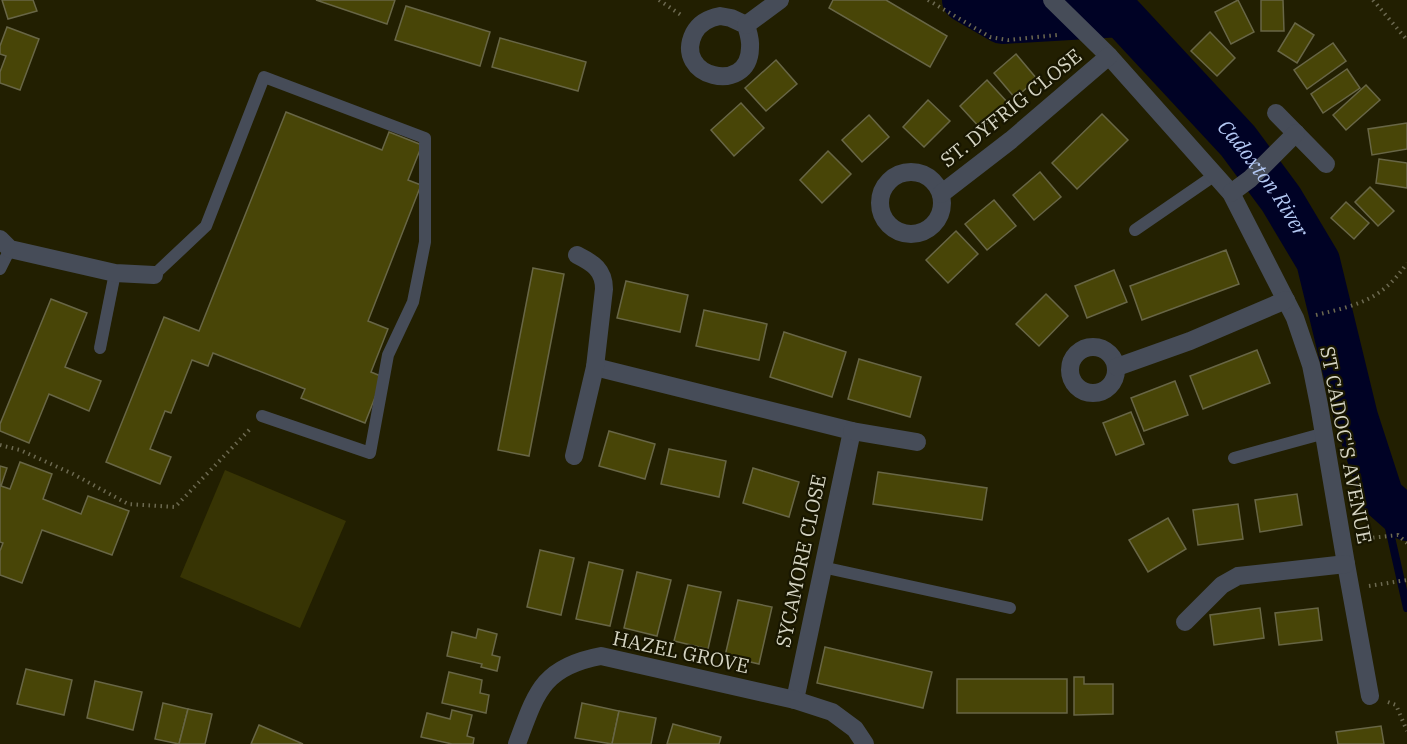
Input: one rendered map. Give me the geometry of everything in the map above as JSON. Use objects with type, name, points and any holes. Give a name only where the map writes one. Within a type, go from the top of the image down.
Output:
[{"type":"street","points":[[746,25],[780,0]]},
{"type":"street","name":"ST CADOC'S AVENUE","points":[[1052,0],[1109,56],[1231,193],[1295,318],[1311,365],[1325,433],[1370,696]]},
{"type":"street","points":[[720,16],[746,25],[751,45],[750,56],[745,65],[733,74],[723,77],[706,73],[697,66],[690,47],[692,36],[705,20],[720,16]]},
{"type":"street","name":"ST. DYFRIG CLOSE","points":[[941,194],[1011,140],[1109,56]]},
{"type":"street","points":[[1276,112],[1326,164]]},
{"type":"street","points":[[1231,193],[1250,179],[1296,133]]},
{"type":"street","points":[[5,244],[115,273],[154,275]]},
{"type":"street","points":[[574,456],[595,367],[604,283],[595,264],[577,255]]},
{"type":"street","points":[[1117,367],[1190,341],[1286,300]]},
{"type":"street","points":[[595,367],[852,431],[918,442]]},
{"type":"street","name":"SYCAMORE CLOSE","points":[[795,700],[852,431]]},
{"type":"street","points":[[1185,622],[1213,592],[1238,576],[1346,564]]},
{"type":"street","name":"HAZEL GROVE","points":[[517,744],[536,695],[546,681],[562,668],[579,660],[601,656],[795,700],[832,712],[855,729],[865,744]]},
{"type":"lane","points":[[154,275],[206,226],[264,77],[425,138],[425,242],[413,302],[388,355],[370,453],[262,416]]},
{"type":"lane","points":[[1135,230],[1215,175]]},
{"type":"lane","points":[[0,269],[5,244]]},
{"type":"lane","points":[[100,348],[115,273]]},
{"type":"lane","points":[[1234,458],[1325,433]]},
{"type":"lane","points":[[822,567],[1010,608]]},
{"type":"path","points":[[659,0],[697,27]]},
{"type":"path","points":[[928,0],[990,38],[1008,40],[1084,32]]},
{"type":"path","points":[[1373,0],[1407,40]]},
{"type":"path","points":[[1317,315],[1368,301],[1395,281],[1407,263]]},
{"type":"path","points":[[0,445],[20,450],[73,474],[128,504],[175,507],[262,416]]},
{"type":"path","points":[[1369,538],[1398,535],[1407,543]]},
{"type":"path","points":[[1395,582],[1407,580]]},
{"type":"path","points":[[1370,696],[1396,705],[1407,732]]},
{"type":"shaded area","points":[[225,470],[346,521],[300,628],[180,577]]},
{"type":"building","points":[[2,0],[33,0],[37,11],[8,19]]},
{"type":"building","points":[[316,0],[395,0],[387,24]]},
{"type":"building","points":[[833,0],[886,0],[947,36],[930,67],[829,8]]},
{"type":"building","points":[[1238,0],[1254,32],[1231,44],[1215,12]]},
{"type":"building","points":[[1261,0],[1283,0],[1284,31],[1261,31]]},
{"type":"building","points":[[406,6],[490,32],[480,66],[395,40]]},
{"type":"building","points":[[1295,23],[1314,35],[1297,63],[1278,51]]},
{"type":"building","points":[[7,27],[39,39],[20,90],[0,83],[0,72],[6,56],[0,54],[0,46]]},
{"type":"building","points":[[1210,32],[1235,58],[1217,76],[1191,51]]},
{"type":"building","points":[[500,38],[586,62],[578,91],[492,67]]},
{"type":"building","points":[[1333,43],[1346,61],[1307,89],[1294,70]]},
{"type":"building","points":[[1016,54],[1037,79],[1015,98],[994,73]]},
{"type":"building","points":[[776,60],[797,84],[766,111],[745,88]]},
{"type":"building","points":[[1347,69],[1360,88],[1323,113],[1311,94]]},
{"type":"building","points":[[987,80],[1008,103],[981,129],[960,106]]},
{"type":"building","points":[[1366,85],[1380,100],[1346,130],[1333,115]]},
{"type":"building","points":[[928,100],[950,121],[924,147],[903,127]]},
{"type":"building","points":[[741,103],[764,128],[734,156],[711,130]]},
{"type":"building","points":[[286,112],[382,150],[389,132],[422,145],[408,180],[421,185],[368,321],[388,329],[371,372],[383,377],[365,423],[301,398],[305,389],[213,353],[208,366],[192,360],[171,413],[165,411],[150,449],[171,457],[160,484],[106,462],[164,317],[199,331]]},
{"type":"building","points":[[1102,114],[1128,140],[1077,189],[1052,163]]},
{"type":"building","points":[[869,115],[889,137],[862,162],[842,140]]},
{"type":"building","points":[[1407,123],[1407,149],[1372,155],[1368,129]]},
{"type":"building","points":[[828,151],[851,174],[822,203],[800,180]]},
{"type":"building","points":[[1379,159],[1407,163],[1407,188],[1376,183]]},
{"type":"building","points":[[1040,172],[1061,197],[1034,220],[1013,195]]},
{"type":"building","points":[[1370,187],[1394,211],[1378,226],[1355,202]]},
{"type":"building","points":[[994,200],[1016,226],[987,250],[965,224]]},
{"type":"building","points":[[1346,202],[1369,223],[1354,239],[1331,218]]},
{"type":"building","points":[[956,231],[978,254],[948,283],[926,260]]},
{"type":"building","points":[[1226,250],[1239,284],[1142,320],[1130,286]]},
{"type":"building","points":[[533,268],[564,274],[529,456],[498,450]]},
{"type":"building","points":[[1114,270],[1127,302],[1087,318],[1075,286]]},
{"type":"building","points":[[626,281],[688,295],[680,332],[617,318]]},
{"type":"building","points":[[1046,294],[1068,316],[1039,346],[1016,324]]},
{"type":"building","points":[[51,299],[87,313],[65,367],[101,381],[89,411],[49,394],[29,443],[0,431],[0,424]]},
{"type":"building","points":[[704,310],[767,324],[759,360],[696,346]]},
{"type":"building","points":[[784,332],[846,352],[832,397],[770,377]]},
{"type":"building","points":[[1257,350],[1270,383],[1203,409],[1190,376]]},
{"type":"building","points":[[859,359],[921,377],[910,417],[848,399]]},
{"type":"building","points":[[1175,381],[1188,415],[1144,431],[1131,398]]},
{"type":"building","points":[[1131,412],[1144,444],[1116,455],[1103,423]]},
{"type":"building","points":[[609,431],[655,444],[645,479],[599,466]]},
{"type":"building","points":[[669,449],[726,461],[719,497],[661,484]]},
{"type":"building","points":[[20,462],[52,474],[43,499],[81,514],[88,496],[129,511],[112,555],[42,530],[22,583],[0,575],[0,551],[3,543],[0,542],[0,466],[7,468],[1,486],[10,489]]},
{"type":"building","points":[[753,468],[799,482],[789,517],[743,503]]},
{"type":"building","points":[[878,472],[987,488],[982,520],[873,504]]},
{"type":"building","points":[[1297,494],[1302,525],[1260,532],[1255,500]]},
{"type":"building","points":[[1238,504],[1243,539],[1198,545],[1193,510]]},
{"type":"building","points":[[1168,518],[1186,549],[1148,572],[1129,540]]},
{"type":"building","points":[[540,550],[574,558],[561,615],[527,607]]},
{"type":"building","points":[[589,562],[623,570],[610,626],[576,619]]},
{"type":"building","points":[[637,572],[671,580],[657,636],[624,628]]},
{"type":"building","points":[[688,585],[721,592],[708,649],[674,641]]},
{"type":"building","points":[[738,600],[772,607],[759,664],[725,656]]},
{"type":"building","points":[[1260,608],[1264,638],[1214,645],[1210,615]]},
{"type":"building","points":[[1318,608],[1322,640],[1279,645],[1275,613]]},
{"type":"building","points":[[478,629],[497,634],[492,655],[500,657],[497,671],[481,667],[482,664],[447,656],[452,632],[476,638]]},
{"type":"building","points":[[825,647],[932,672],[923,708],[817,683]]},
{"type":"building","points":[[26,669],[72,680],[64,715],[17,704]]},
{"type":"building","points":[[449,672],[482,680],[480,693],[489,695],[486,713],[442,703]]},
{"type":"building","points":[[1074,677],[1084,677],[1084,684],[1113,684],[1113,714],[1074,715]]},
{"type":"building","points":[[957,679],[1067,679],[1067,713],[957,713]]},
{"type":"building","points":[[95,681],[142,692],[133,730],[87,718]]},
{"type":"building","points":[[163,703],[188,709],[179,744],[155,739]]},
{"type":"building","points":[[582,703],[619,711],[612,744],[575,738]]},
{"type":"building","points":[[188,709],[212,714],[205,744],[179,744]]},
{"type":"building","points":[[452,710],[472,715],[467,736],[474,738],[473,744],[452,744],[421,737],[427,713],[450,719]]},
{"type":"building","points":[[619,711],[656,718],[651,744],[612,744]]},
{"type":"building","points":[[673,724],[721,737],[719,744],[667,744]]},
{"type":"building","points":[[259,725],[303,744],[251,744]]},
{"type":"building","points":[[1381,726],[1384,744],[1338,744],[1336,732]]},
{"type":"waterway","name":"Cadoxton River","points":[[964,0],[1002,22],[1121,15],[1238,141],[1281,199],[1318,261],[1356,417],[1382,497],[1407,519]]},
{"type":"waterway","points":[[1382,497],[1407,608]]}]
